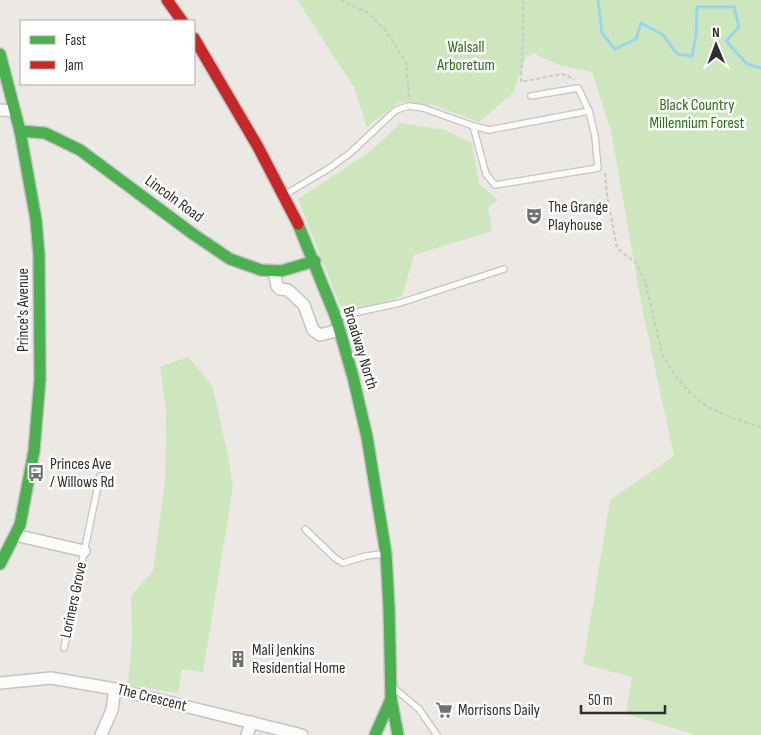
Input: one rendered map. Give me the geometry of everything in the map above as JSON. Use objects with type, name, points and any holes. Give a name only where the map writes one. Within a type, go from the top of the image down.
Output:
[{"type":"main road","points":[[167,0],[181,20]]},
{"type":"main road","name":"Broadway North","points":[[195,40],[248,128],[284,195],[314,261],[335,317],[359,398],[373,469],[386,554],[391,699],[398,735]]},
{"type":"main road","name":"Prince's Avenue","points":[[0,54],[20,131],[36,220],[39,255],[40,379],[34,451],[20,525],[0,564]]},
{"type":"main road","name":"Lincoln Road","points":[[20,131],[45,133],[80,150],[224,255],[261,270],[281,271],[314,261]]},
{"type":"main road","name":"Broadway North","points":[[375,735],[391,699]]},
{"type":"street","points":[[0,110],[15,110]]},
{"type":"street","points":[[274,270],[277,286],[280,289],[288,290],[304,305],[313,330],[320,336],[338,330]]},
{"type":"street","name":"Loriners Grove","points":[[16,535],[84,551]]},
{"type":"street","name":"The Crescent","points":[[0,683],[51,678],[115,688],[302,735]]},
{"type":"street","points":[[101,735],[112,710],[115,688]]},
{"type":"street","points":[[247,735],[252,722]]},
{"type":"lane","points":[[475,127],[486,174],[495,185],[598,168],[595,136],[589,111],[578,88],[531,96]]},
{"type":"lane","points":[[284,195],[342,159],[396,110],[409,106],[423,108],[475,127],[489,130],[589,111]]},
{"type":"lane","points":[[335,317],[400,303],[504,270]]},
{"type":"lane","name":"Loriners Grove","points":[[64,648],[100,476]]},
{"type":"lane","points":[[305,529],[335,558],[343,563],[366,556],[386,554]]},
{"type":"lane","points":[[392,686],[419,709],[437,735]]},
{"type":"path","points":[[341,0],[368,13],[386,31],[406,62],[409,106]]},
{"type":"path","points":[[606,195],[617,248],[635,262],[645,280],[662,350],[676,378],[690,393],[708,407],[732,418],[761,427]]},
{"type":"green space","points":[[297,0],[761,0],[761,735],[696,735],[626,714],[632,677],[583,664],[610,500],[674,456],[643,313],[611,131],[592,72],[559,65],[533,53],[526,57],[513,93],[479,122],[433,105],[399,102],[367,127],[354,87]]},
{"type":"green space","points":[[401,123],[445,130],[472,143],[479,184],[498,200],[488,208],[492,231],[414,255],[402,296],[384,303],[342,310],[298,199],[371,151]]},
{"type":"green space","points":[[188,357],[212,385],[228,455],[233,487],[203,672],[182,669],[178,693],[128,685],[132,638],[131,596],[153,571],[165,482],[166,410],[160,367]]},
{"type":"waterway","points":[[598,0],[602,33],[615,49],[636,39],[641,23],[663,35],[677,54],[692,56],[696,35],[697,7],[734,7],[739,27],[726,41],[747,64],[761,68]]},
{"type":"traffic: fast","points":[[0,54],[20,131],[36,220],[39,255],[40,379],[34,451],[20,525],[0,564]]},
{"type":"traffic: fast","points":[[20,131],[45,133],[80,150],[193,234],[230,259],[261,270],[281,271],[315,261]]},
{"type":"traffic: fast","points":[[298,224],[336,318],[353,377],[367,437],[386,554],[391,698],[398,735]]},
{"type":"traffic: fast","points":[[375,735],[391,699]]},
{"type":"traffic: jam","points":[[167,0],[181,20]]},
{"type":"traffic: jam","points":[[195,40],[258,147],[298,224]]},
{"type":"place","name":"The Grange Playhouse","points":[[534,216]]},
{"type":"place","name":"Princes Ave / Willows Rd","points":[[36,473]]},
{"type":"place","name":"Mali Jenkins Residential Home","points":[[238,659]]},
{"type":"place","name":"Morrisons Daily","points":[[444,710]]},
{"type":"park label","name":"Walsall Arboretum","points":[[466,56]]},
{"type":"park label","name":"Black Country Millennium Forest","points":[[697,114]]}]
